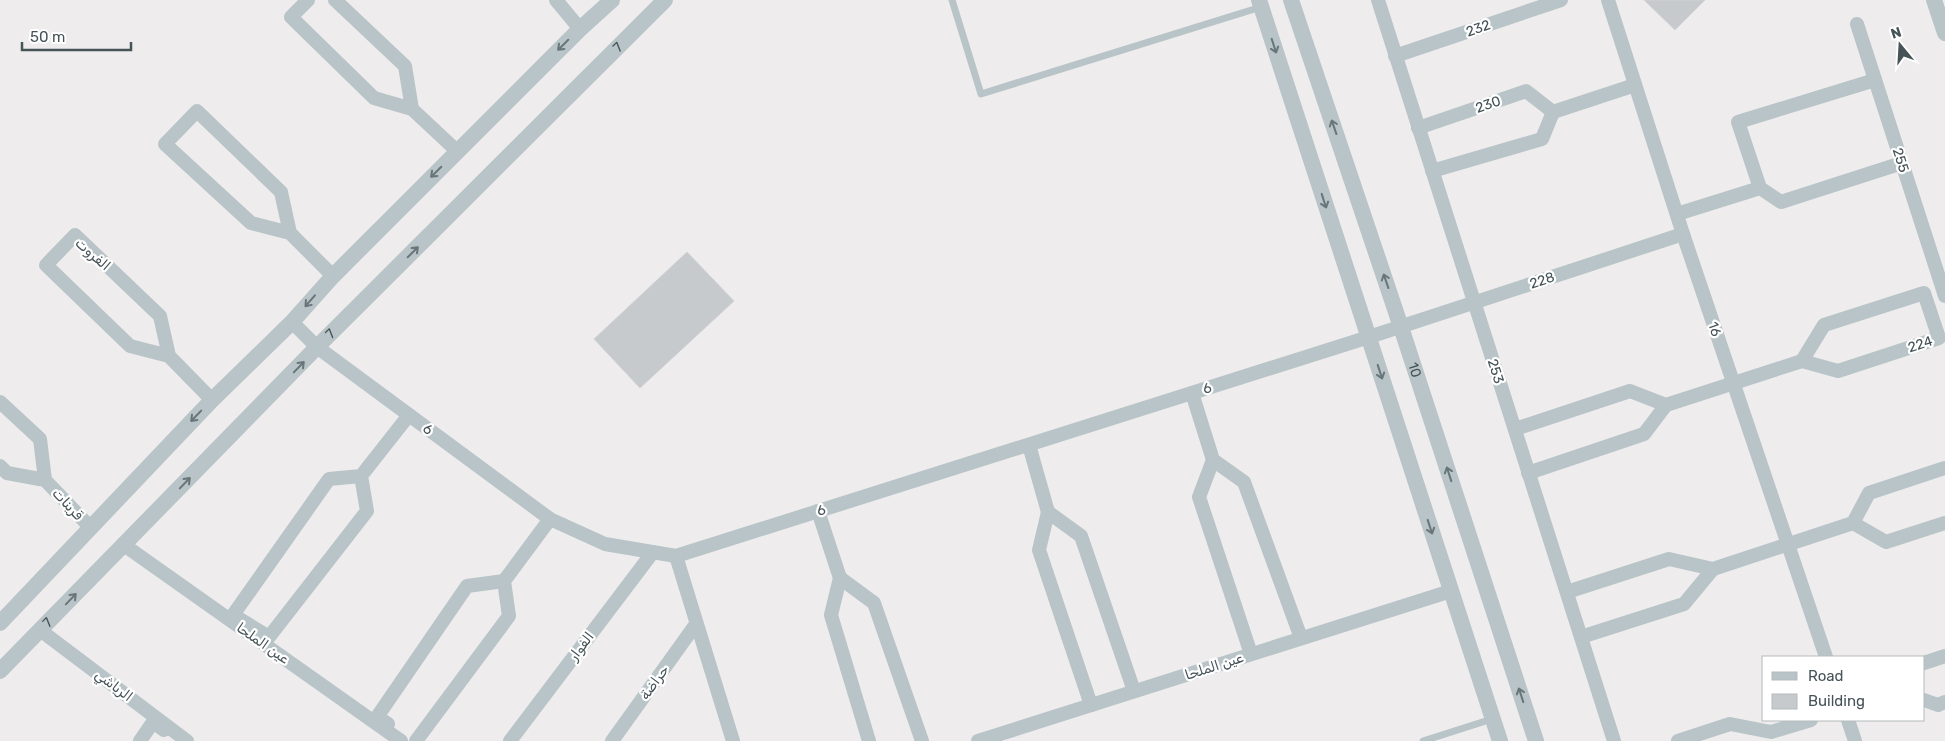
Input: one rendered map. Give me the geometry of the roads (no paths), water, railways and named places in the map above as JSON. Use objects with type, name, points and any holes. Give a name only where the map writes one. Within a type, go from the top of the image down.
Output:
[{"type":"street","points":[[308,0],[291,17],[374,98],[412,109],[457,151]]},
{"type":"street","points":[[335,0],[405,66],[412,109]]},
{"type":"street","points":[[556,0],[580,29]]},
{"type":"street","points":[[0,623],[212,400],[292,322],[332,276],[580,29],[612,0]]},
{"type":"street","name":"7","points":[[0,671],[317,348],[664,0]]},
{"type":"street","name":"10","points":[[1291,0],[1401,327],[1536,741]]},
{"type":"street","name":"253","points":[[1378,0],[1614,741]]},
{"type":"street","name":"232","points":[[1395,56],[1561,0]]},
{"type":"street","name":"16","points":[[1608,0],[1683,234],[1826,656]]},
{"type":"street","points":[[1934,0],[1945,33]]},
{"type":"street","points":[[1260,4],[1500,741]]},
{"type":"street","name":"255","points":[[1857,24],[1945,296]]},
{"type":"street","points":[[1875,80],[1738,122],[1760,188],[1782,202],[1902,163]]},
{"type":"street","points":[[1432,171],[1542,139],[1553,112],[1635,85]]},
{"type":"street","name":"230","points":[[1418,128],[1526,91],[1553,112]]},
{"type":"street","points":[[290,233],[281,192],[198,111],[165,144],[251,223],[290,233],[332,276]]},
{"type":"street","points":[[1677,214],[1760,188]]},
{"type":"street","name":"228","points":[[1401,327],[1683,234]]},
{"type":"street","name":"الفروت","points":[[75,236],[160,316],[169,356],[130,346],[46,265],[75,236]]},
{"type":"street","name":"224","points":[[1924,293],[1938,338],[1838,371],[1802,361],[1824,325],[1924,293]]},
{"type":"street","name":"6","points":[[292,322],[317,348],[550,519],[605,544],[676,556],[1401,327]]},
{"type":"street","points":[[169,356],[212,400]]},
{"type":"street","points":[[1528,472],[1644,434],[1666,405],[1802,361]]},
{"type":"street","points":[[1514,429],[1630,391],[1666,405]]},
{"type":"street","points":[[1192,393],[1213,460],[1244,482],[1301,638]]},
{"type":"street","name":"قرينات","points":[[0,402],[40,439],[45,480]]},
{"type":"street","points":[[361,476],[367,511],[269,637],[233,615],[329,479],[361,476],[409,415]]},
{"type":"street","points":[[1029,444],[1048,512],[1038,550],[1091,705]]},
{"type":"street","points":[[1213,460],[1199,497],[1252,654]]},
{"type":"street","name":"قرينات","points":[[0,466],[7,473],[45,480],[90,527]]},
{"type":"street","points":[[1581,637],[1684,604],[1714,569],[1853,523],[1869,493],[1945,468]]},
{"type":"street","points":[[818,511],[840,578],[831,615],[870,741]]},
{"type":"street","points":[[1048,512],[1081,536],[1134,691]]},
{"type":"street","points":[[504,581],[467,586],[377,717],[414,741],[509,616],[504,581],[550,519]]},
{"type":"street","points":[[1853,523],[1886,542],[1945,524]]},
{"type":"street","name":"عين الملحا","points":[[124,544],[401,741]]},
{"type":"street","name":"الفوار","points":[[510,741],[653,552]]},
{"type":"street","points":[[676,556],[733,741]]},
{"type":"street","points":[[1567,592],[1669,559],[1714,569]]},
{"type":"street","points":[[840,578],[874,603],[922,741]]},
{"type":"street","name":"عين الملحا","points":[[978,741],[1451,591]]},
{"type":"street","name":"حراضة","points":[[612,741],[696,624]]},
{"type":"street","name":"الرياشي","points":[[40,630],[187,741]]},
{"type":"street","points":[[1925,662],[1945,656]]},
{"type":"street","points":[[1925,700],[1938,705],[1945,702]]},
{"type":"street","points":[[1678,741],[1730,724],[1768,736],[1808,721]]},
{"type":"street","points":[[1848,721],[1855,741]]},
{"type":"street","points":[[140,741],[153,722],[179,741]]},
{"type":"lane","points":[[952,0],[981,94],[1260,4]]},
{"type":"lane","points":[[1423,741],[1493,719]]}]
